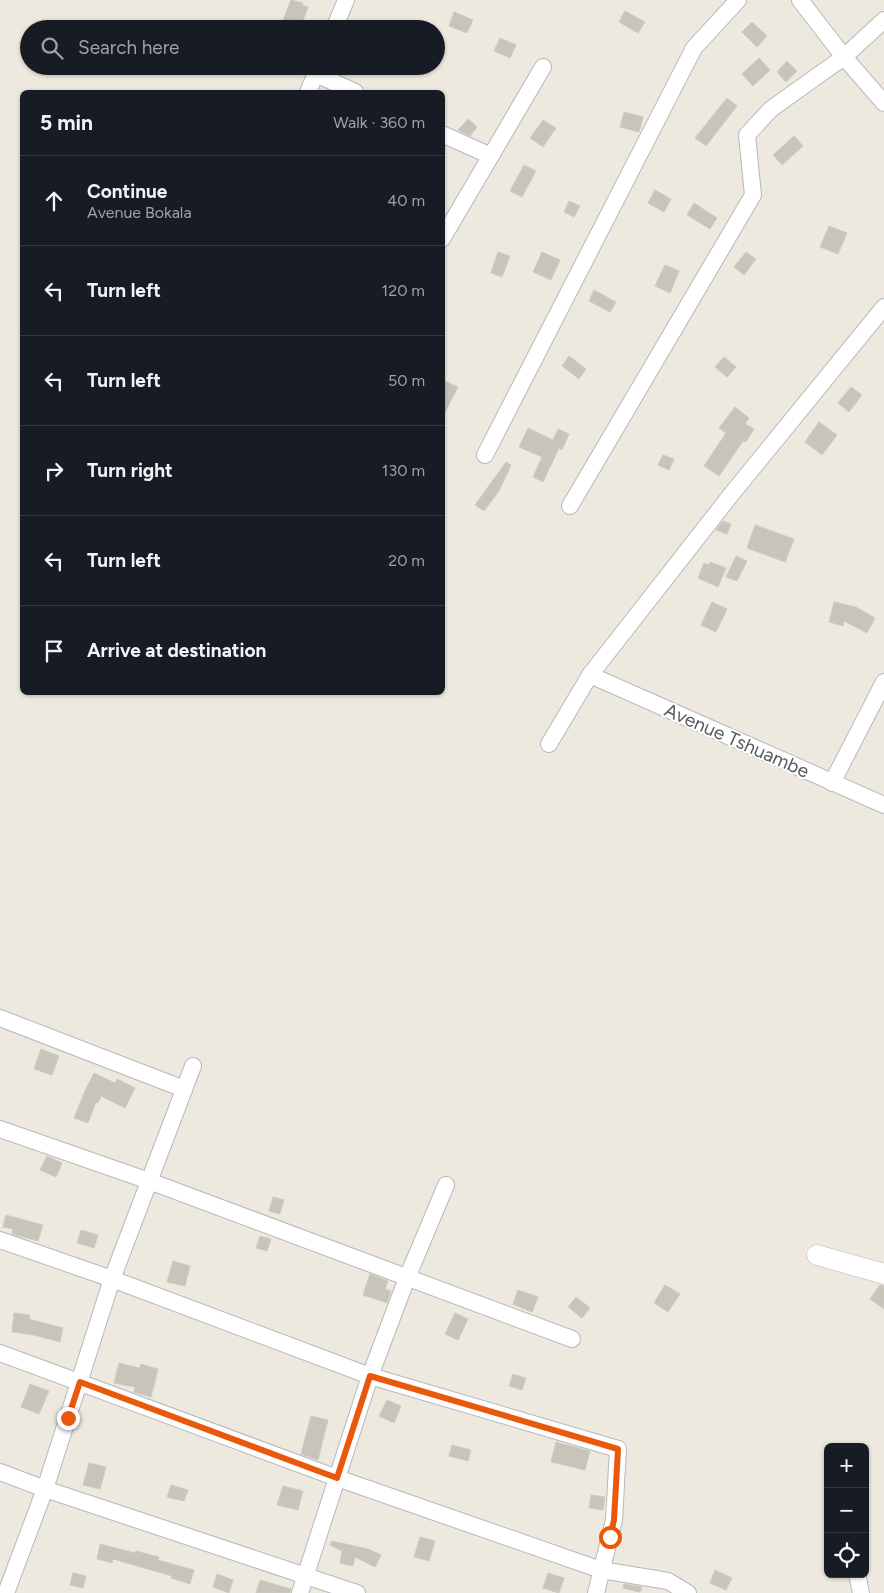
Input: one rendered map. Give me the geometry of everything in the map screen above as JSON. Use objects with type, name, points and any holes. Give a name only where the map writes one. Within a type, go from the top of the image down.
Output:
[{"type":"street","points":[[338,20],[346,0]]},
{"type":"street","points":[[485,455],[694,48],[738,0]]},
{"type":"street","points":[[800,0],[844,57],[884,103]]},
{"type":"street","points":[[570,506],[753,195],[747,136],[772,109],[844,57],[884,20]]},
{"type":"street","points":[[445,233],[543,67]]},
{"type":"street","points":[[309,90],[315,75]]},
{"type":"street","points":[[325,75],[351,90]]},
{"type":"street","points":[[445,135],[490,156]]},
{"type":"street","points":[[549,744],[590,674],[730,496],[884,307]]},
{"type":"street","name":"Avenue Tshuambe","points":[[590,674],[884,806]]},
{"type":"street","points":[[832,782],[884,682]]},
{"type":"street","points":[[0,1018],[184,1090]]},
{"type":"street","points":[[9,1590],[45,1489],[112,1279],[193,1066]]},
{"type":"street","points":[[0,1129],[149,1181],[572,1339]]},
{"type":"street","points":[[300,1593],[370,1376],[407,1278],[446,1185]]},
{"type":"street","points":[[0,1240],[112,1279],[370,1376],[618,1449],[614,1520],[596,1593]]},
{"type":"street","points":[[817,1255],[884,1274]]},
{"type":"street","points":[[0,1353],[337,1478],[602,1570],[668,1581],[688,1593]]},
{"type":"street","points":[[0,1472],[45,1489],[357,1593]]},
{"type":"street","points":[[858,1578],[861,1593]]},
{"type":"building","points":[[291,0],[303,3],[302,5],[308,7],[303,20],[283,20]]},
{"type":"building","points":[[625,11],[645,22],[638,33],[619,22]]},
{"type":"building","points":[[454,12],[473,20],[467,33],[449,26]]},
{"type":"building","points":[[752,22],[767,36],[757,47],[742,32]]},
{"type":"building","points":[[500,38],[516,45],[510,58],[494,51]]},
{"type":"building","points":[[759,58],[770,70],[753,86],[742,74]]},
{"type":"building","points":[[787,61],[797,71],[786,82],[777,72]]},
{"type":"building","points":[[727,98],[737,106],[706,146],[695,138]]},
{"type":"building","points":[[624,112],[643,117],[639,132],[620,127]]},
{"type":"building","points":[[468,119],[477,127],[470,136],[458,130]]},
{"type":"building","points":[[543,120],[556,128],[543,147],[530,138]]},
{"type":"building","points":[[794,136],[803,146],[782,165],[773,155]]},
{"type":"building","points":[[524,165],[536,171],[522,197],[510,191]]},
{"type":"building","points":[[655,190],[671,199],[664,212],[648,203]]},
{"type":"building","points":[[569,201],[580,206],[574,217],[564,212]]},
{"type":"building","points":[[694,203],[717,218],[710,229],[687,215]]},
{"type":"building","points":[[829,226],[847,233],[838,254],[820,247]]},
{"type":"building","points":[[498,252],[510,256],[502,277],[491,273]]},
{"type":"building","points":[[542,252],[560,260],[551,280],[533,272]]},
{"type":"building","points":[[746,252],[756,259],[744,275],[734,267]]},
{"type":"building","points":[[665,265],[679,271],[670,293],[655,286]]},
{"type":"building","points":[[594,290],[616,302],[610,312],[589,301]]},
{"type":"building","points":[[569,356],[586,369],[579,379],[562,366]]},
{"type":"building","points":[[724,357],[736,367],[727,377],[715,367]]},
{"type":"building","points":[[445,381],[458,387],[445,412]]},
{"type":"building","points":[[851,387],[862,395],[849,412],[838,403]]},
{"type":"building","points":[[735,407],[749,418],[745,424],[754,429],[746,442],[743,441],[719,476],[704,466],[726,433],[719,428]]},
{"type":"building","points":[[819,422],[837,435],[822,455],[805,442]]},
{"type":"building","points":[[528,428],[553,440],[558,429],[569,434],[562,450],[559,448],[543,482],[533,477],[542,457],[519,447]]},
{"type":"building","points":[[663,455],[674,459],[669,470],[658,465]]},
{"type":"building","points":[[506,462],[511,465],[499,491],[484,511],[475,505]]},
{"type":"building","points":[[723,521],[731,524],[727,534],[716,530]]},
{"type":"building","points":[[755,525],[794,539],[785,562],[747,548]]},
{"type":"building","points":[[736,556],[747,561],[737,581],[726,577]]},
{"type":"building","points":[[710,562],[726,568],[718,587],[698,578],[704,563],[709,565]]},
{"type":"building","points":[[712,602],[727,609],[716,632],[701,625]]},
{"type":"building","points":[[834,602],[856,607],[875,618],[867,633],[844,621],[843,626],[829,622]]},
{"type":"building","points":[[41,1049],[59,1056],[52,1075],[34,1069]]},
{"type":"building","points":[[94,1073],[115,1083],[117,1079],[135,1088],[125,1108],[101,1096],[98,1103],[96,1102],[88,1123],[74,1118]]},
{"type":"building","points":[[47,1156],[62,1163],[56,1177],[40,1170]]},
{"type":"building","points":[[273,1197],[284,1200],[280,1214],[269,1211]]},
{"type":"building","points":[[6,1215],[43,1225],[38,1241],[12,1234],[13,1229],[3,1227]]},
{"type":"building","points":[[81,1230],[98,1235],[94,1248],[77,1243]]},
{"type":"building","points":[[260,1236],[271,1239],[267,1251],[256,1248]]},
{"type":"building","points":[[173,1261],[190,1266],[185,1286],[167,1282]]},
{"type":"building","points":[[370,1274],[388,1281],[385,1289],[391,1291],[387,1303],[363,1295]]},
{"type":"building","points":[[665,1285],[680,1294],[668,1312],[654,1303]]},
{"type":"building","points":[[880,1285],[884,1286],[884,1309],[870,1299]]},
{"type":"building","points":[[518,1290],[538,1297],[532,1312],[513,1304]]},
{"type":"building","points":[[576,1297],[590,1308],[582,1318],[568,1307]]},
{"type":"building","points":[[14,1313],[30,1315],[29,1319],[63,1328],[60,1342],[34,1335],[12,1332]]},
{"type":"building","points":[[455,1313],[468,1319],[458,1340],[445,1334]]},
{"type":"building","points":[[119,1363],[140,1368],[141,1364],[158,1369],[151,1397],[134,1392],[135,1387],[114,1383]]},
{"type":"building","points":[[513,1374],[526,1378],[522,1390],[509,1386]]},
{"type":"building","points":[[30,1384],[49,1391],[39,1414],[21,1407]]},
{"type":"building","points":[[387,1400],[401,1406],[394,1423],[379,1416]]},
{"type":"building","points":[[311,1416],[328,1420],[318,1460],[301,1454]]},
{"type":"building","points":[[556,1442],[590,1451],[585,1470],[551,1462]]},
{"type":"building","points":[[452,1445],[471,1450],[468,1461],[449,1456]]},
{"type":"building","points":[[89,1463],[106,1467],[100,1489],[83,1485]]},
{"type":"building","points":[[171,1485],[188,1490],[184,1501],[167,1497]]},
{"type":"building","points":[[283,1486],[303,1491],[298,1510],[277,1505]]},
{"type":"building","points":[[591,1495],[605,1497],[603,1510],[589,1508]]},
{"type":"building","points":[[420,1537],[435,1541],[429,1561],[414,1557]]},
{"type":"building","points":[[332,1541],[368,1549],[381,1555],[375,1567],[355,1557],[353,1566],[340,1563],[342,1551],[330,1545]]},
{"type":"building","points":[[100,1544],[159,1557],[158,1560],[194,1570],[190,1584],[171,1578],[172,1576],[113,1559],[112,1563],[97,1559]]},
{"type":"building","points":[[715,1570],[732,1578],[726,1590],[710,1583]]},
{"type":"building","points":[[73,1573],[86,1576],[83,1588],[70,1585]]},
{"type":"building","points":[[548,1573],[564,1578],[559,1593],[543,1588]]},
{"type":"building","points":[[217,1574],[233,1580],[229,1593],[213,1587]]},
{"type":"building","points":[[260,1580],[291,1589],[290,1593],[256,1593]]},
{"type":"building","points":[[624,1584],[642,1587],[640,1592],[623,1588]]},
{"type":"route","points":[[68,1418],[80,1382],[337,1478],[370,1376],[618,1449],[614,1520],[610,1537]]}]
